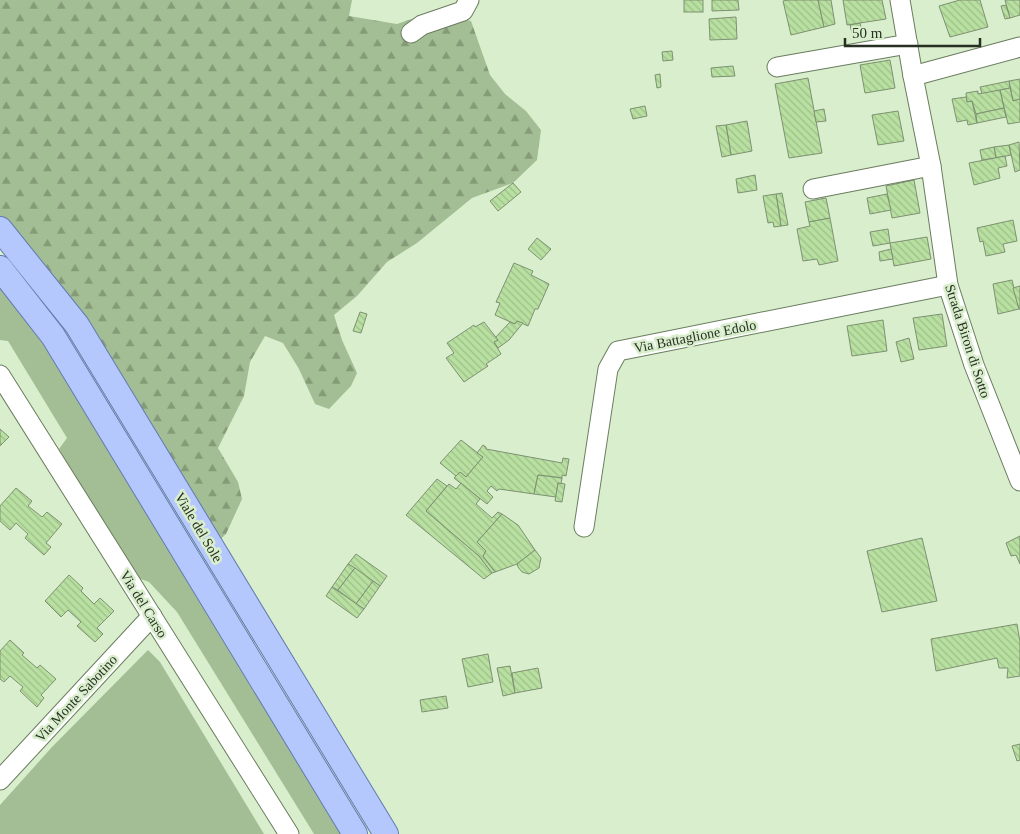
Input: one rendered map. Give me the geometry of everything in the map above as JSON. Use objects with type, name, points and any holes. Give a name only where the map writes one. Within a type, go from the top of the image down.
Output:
[{"type":"main road","name":"Viale del Sole","points":[[0,229],[77,325],[386,834]]},
{"type":"main road","name":"Viale del Sole","points":[[0,268],[53,336],[355,834]]},
{"type":"street","points":[[411,33],[422,25],[463,11],[469,0]]},
{"type":"street","name":"Strada Biron di Sotto","points":[[900,0],[912,76],[931,166],[948,285],[974,365],[1020,480]]},
{"type":"street","points":[[777,67],[908,44]]},
{"type":"street","points":[[912,76],[1020,47]]},
{"type":"street","points":[[813,189],[931,166]]},
{"type":"street","name":"Via Battaglione Edolo","points":[[584,527],[608,369],[618,351],[948,285]]},
{"type":"street","name":"Via del Carso","points":[[0,374],[289,834]]},
{"type":"street","name":"Via Monte Sabotino","points":[[0,780],[152,616]]},
{"type":"green space","points":[[0,0],[352,0],[349,16],[397,24],[435,11],[471,21],[490,75],[505,94],[526,111],[541,130],[537,160],[513,183],[472,198],[417,243],[387,262],[357,296],[334,315],[342,340],[357,373],[351,386],[329,409],[315,404],[299,369],[283,343],[265,336],[250,362],[244,396],[218,448],[238,482],[242,499],[226,534],[212,547],[0,229]]},
{"type":"green space","points":[[0,286],[65,371],[345,834],[314,834],[177,612],[149,582],[135,577],[59,449],[67,438],[8,341],[0,340]]},
{"type":"green space","points":[[148,650],[160,662],[264,834],[0,834],[0,805],[52,747]]},
{"type":"building","points":[[684,0],[703,0],[703,12],[684,12]]},
{"type":"building","points":[[712,0],[738,0],[739,10],[712,11]]},
{"type":"building","points":[[818,0],[824,27],[791,35],[783,1]]},
{"type":"building","points":[[818,0],[831,0],[835,24],[824,27]]},
{"type":"building","points":[[843,0],[882,0],[886,19],[847,25]]},
{"type":"building","points":[[960,0],[980,0],[988,27],[950,37],[939,6]]},
{"type":"building","points":[[1005,0],[1020,0],[1020,15],[1010,18]]},
{"type":"building","points":[[1006,5],[1010,18],[1005,19],[1001,6]]},
{"type":"building","points":[[736,17],[737,39],[710,40],[709,19]]},
{"type":"building","points":[[860,23],[863,35],[853,37],[850,25]]},
{"type":"building","points":[[672,51],[673,60],[663,61],[662,52]]},
{"type":"building","points":[[890,60],[895,88],[865,93],[860,65]]},
{"type":"building","points":[[733,66],[735,76],[712,77],[711,68]]},
{"type":"building","points":[[660,74],[661,87],[657,88],[655,75]]},
{"type":"building","points":[[808,78],[822,153],[789,158],[775,84]]},
{"type":"building","points":[[1020,79],[1020,99],[1013,101],[1009,81]]},
{"type":"building","points":[[1009,81],[1010,88],[982,94],[980,87]]},
{"type":"building","points":[[1010,88],[1013,101],[1020,99],[1020,122],[1008,124],[1000,90]]},
{"type":"building","points":[[1000,90],[1004,108],[976,114],[972,101],[967,102],[966,93],[978,91],[978,94]]},
{"type":"building","points":[[966,97],[967,102],[972,101],[977,123],[968,125],[967,120],[957,122],[952,99]]},
{"type":"building","points":[[645,106],[647,116],[633,119],[630,109]]},
{"type":"building","points":[[1004,108],[1006,117],[977,123],[976,114]]},
{"type":"building","points":[[824,109],[826,121],[816,122],[814,111]]},
{"type":"building","points":[[898,111],[904,141],[878,145],[872,115]]},
{"type":"building","points":[[747,121],[752,151],[731,155],[726,125]]},
{"type":"building","points":[[726,125],[731,155],[722,157],[716,126]]},
{"type":"building","points":[[1019,142],[1020,170],[1015,172],[1009,145]]},
{"type":"building","points":[[1009,145],[1011,155],[996,158],[994,147]]},
{"type":"building","points":[[994,147],[996,158],[982,160],[980,150]]},
{"type":"building","points":[[1005,156],[1007,166],[998,168],[1000,178],[974,185],[969,163]]},
{"type":"building","points":[[755,175],[757,190],[738,193],[736,179]]},
{"type":"building","points":[[914,180],[920,213],[892,218],[886,186]]},
{"type":"building","points":[[513,183],[521,192],[498,211],[490,201]]},
{"type":"building","points":[[782,193],[788,225],[781,226],[776,194]]},
{"type":"building","points":[[776,194],[781,226],[774,227],[773,222],[768,223],[763,196]]},
{"type":"building","points":[[887,194],[891,210],[870,214],[867,198]]},
{"type":"building","points":[[826,198],[830,218],[809,222],[805,202]]},
{"type":"building","points":[[830,218],[838,261],[819,265],[817,259],[803,261],[797,229],[810,226],[809,222]]},
{"type":"building","points":[[1013,220],[1017,241],[1003,244],[1005,252],[986,256],[983,241],[980,242],[977,228]]},
{"type":"building","points":[[888,229],[890,243],[873,246],[870,232]]},
{"type":"building","points":[[927,237],[931,259],[894,266],[890,243]]},
{"type":"building","points":[[537,238],[551,249],[541,260],[528,249]]},
{"type":"building","points":[[891,249],[893,259],[880,261],[879,252]]},
{"type":"building","points":[[514,263],[533,271],[531,275],[549,284],[528,326],[517,321],[515,324],[495,315],[500,303],[496,302]]},
{"type":"building","points":[[1012,280],[1019,309],[998,314],[993,284]]},
{"type":"building","points":[[1020,286],[1020,309],[1019,309],[1013,288]]},
{"type":"building","points":[[360,312],[367,314],[361,333],[353,331]]},
{"type":"building","points":[[942,314],[947,346],[919,350],[913,318]]},
{"type":"building","points":[[883,320],[887,351],[852,356],[847,326]]},
{"type":"building","points":[[517,321],[523,323],[509,340],[498,348],[494,342],[498,340],[495,338],[510,322],[515,324]]},
{"type":"building","points":[[484,322],[498,340],[494,342],[501,354],[486,364],[488,366],[464,382],[446,358],[454,353],[447,343],[474,325],[475,327]]},
{"type":"building","points":[[909,338],[914,359],[901,362],[896,342]]},
{"type":"building","points":[[0,429],[9,437],[0,446]]},
{"type":"building","points":[[461,440],[483,457],[466,477],[460,472],[456,476],[440,463]]},
{"type":"building","points":[[483,445],[486,449],[562,463],[563,458],[569,459],[566,476],[562,475],[562,478],[538,475],[534,494],[499,489],[497,491],[491,486],[487,491],[493,497],[487,504],[454,478],[460,472],[466,477],[483,457],[477,453]]},
{"type":"building","points":[[538,475],[562,478],[561,484],[558,483],[556,497],[534,494]]},
{"type":"building","points":[[437,479],[447,486],[426,511],[479,556],[492,573],[484,579],[406,515]]},
{"type":"building","points":[[461,483],[480,499],[476,504],[492,518],[498,512],[502,514],[477,542],[486,551],[483,556],[495,572],[492,573],[479,556],[426,511],[449,484],[456,489]]},
{"type":"building","points":[[558,483],[565,484],[562,502],[555,501]]},
{"type":"building","points":[[16,488],[32,501],[28,506],[42,517],[47,512],[62,524],[46,543],[51,547],[44,555],[25,538],[28,534],[16,523],[10,530],[0,521],[0,506]]},
{"type":"building","points":[[502,514],[518,525],[535,550],[517,564],[495,572],[483,556],[486,551],[477,542]]},
{"type":"building","points":[[1020,536],[1020,564],[1016,555],[1011,556],[1006,543]]},
{"type":"building","points":[[922,538],[937,601],[882,612],[867,551]]},
{"type":"building","points":[[535,550],[541,558],[539,568],[529,574],[522,572],[517,564]]},
{"type":"building","points":[[356,554],[387,576],[380,586],[348,564]]},
{"type":"building","points":[[348,564],[355,568],[338,590],[332,587]]},
{"type":"building","points":[[355,568],[373,581],[356,604],[338,590]]},
{"type":"building","points":[[69,575],[83,588],[81,591],[94,604],[100,598],[114,611],[97,628],[103,634],[95,642],[77,626],[81,622],[68,610],[61,617],[45,601]]},
{"type":"building","points":[[373,581],[380,586],[364,609],[356,604]]},
{"type":"building","points":[[332,587],[364,609],[357,618],[326,596]]},
{"type":"building","points":[[1017,624],[1020,642],[1020,676],[1007,678],[1008,668],[999,668],[997,658],[936,671],[931,639]]},
{"type":"building","points":[[10,640],[24,653],[22,655],[37,668],[40,665],[56,679],[41,695],[44,698],[37,707],[20,691],[23,687],[10,676],[4,682],[0,679],[0,651]]},
{"type":"building","points":[[488,654],[493,682],[468,687],[462,659]]},
{"type":"building","points":[[510,666],[515,693],[503,696],[497,668]]},
{"type":"building","points":[[538,668],[542,688],[515,693],[512,673]]},
{"type":"building","points":[[446,696],[448,708],[422,712],[420,700]]},
{"type":"building","points":[[1020,744],[1020,760],[1017,761],[1012,746]]}]
